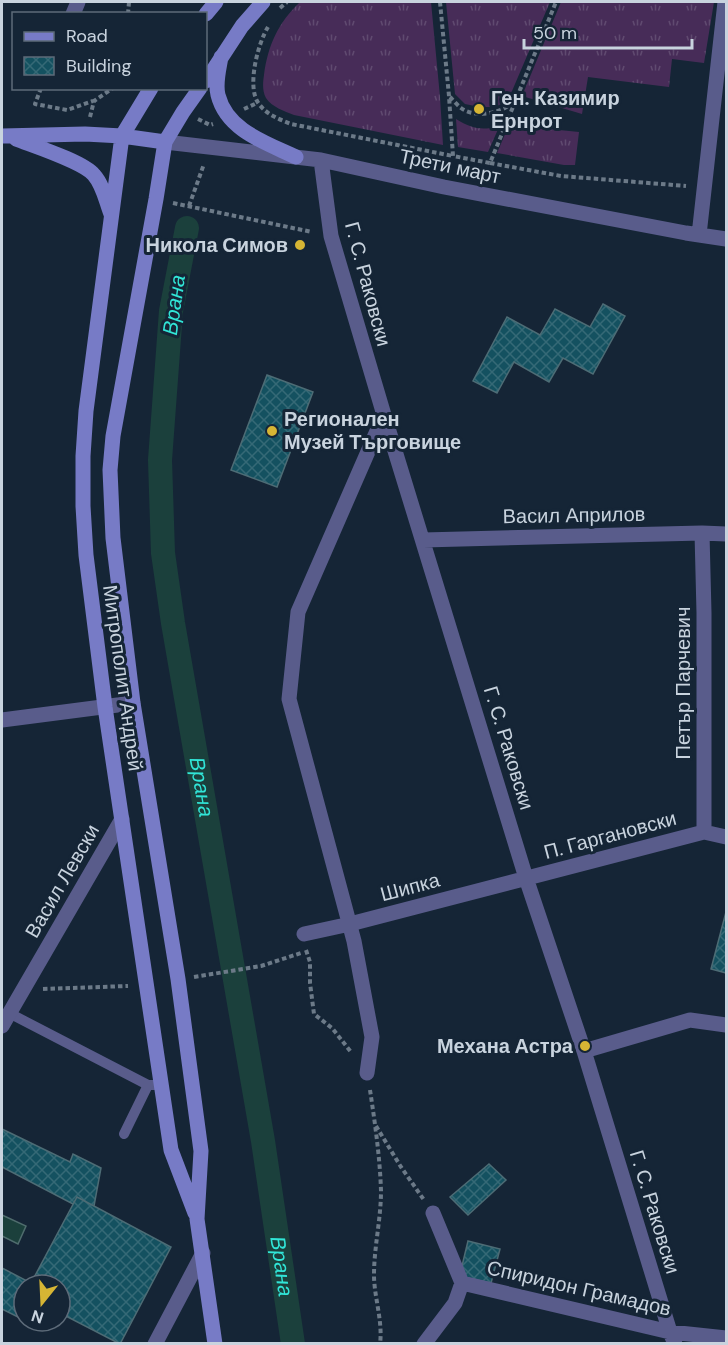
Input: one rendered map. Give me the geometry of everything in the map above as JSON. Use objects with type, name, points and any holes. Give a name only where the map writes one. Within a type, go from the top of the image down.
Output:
[{"type":"main road","points":[[207,79],[242,26],[263,2]]},
{"type":"main road","points":[[221,57],[218,94],[232,121],[247,133],[296,157]]},
{"type":"main road","points":[[122,136],[150,90]]},
{"type":"main road","points":[[5,136],[85,134],[165,142],[199,90]]},
{"type":"main road","points":[[5,136],[80,164],[94,174],[103,190],[112,216]]},
{"type":"main road","name":"Митрополит Андрей","points":[[122,136],[86,411],[83,466],[86,555],[105,706],[147,985],[155,1085],[171,1150],[197,1219],[215,1344]]},
{"type":"main road","name":"Митрополит Андрей","points":[[165,142],[113,436],[110,470],[113,538],[133,703],[178,979],[201,1151],[197,1219]]},
{"type":"street","points":[[699,235],[725,2]]},
{"type":"street","name":"Трети март","points":[[165,142],[321,160],[444,187],[726,239]]},
{"type":"street","name":"Г. С. Раковски","points":[[321,160],[331,236],[384,415],[526,878],[584,1051],[673,1338]]},
{"type":"street","points":[[367,1073],[372,1037],[350,924],[289,699],[298,612],[384,415]]},
{"type":"street","name":"Петър Парчевич","points":[[702,533],[704,832]]},
{"type":"street","name":"Васил Априлов","points":[[423,540],[726,534]]},
{"type":"street","points":[[2,720],[133,703]]},
{"type":"street","name":"Васил Левски","points":[[4,1021],[122,819]]},
{"type":"street","points":[[704,832],[726,837]]},
{"type":"street","name":"П. Гаргановски","points":[[526,878],[704,832]]},
{"type":"street","name":"Шипка","points":[[304,934],[526,878]]},
{"type":"street","points":[[584,1051],[690,1020],[726,1024]]},
{"type":"street","name":"Спиридон Грамадов","points":[[433,1212],[462,1282],[673,1338],[726,1338]]},
{"type":"street","points":[[155,1344],[203,1253]]},
{"type":"street","points":[[424,1344],[455,1303],[462,1282]]},
{"type":"lane","points":[[4,1021],[155,1085],[124,1134]]},
{"type":"path","points":[[275,16],[287,2]]},
{"type":"path","points":[[440,2],[453,156]]},
{"type":"path","points":[[490,163],[556,2]]},
{"type":"path","points":[[269,25],[256,61],[253,86],[257,103],[270,115],[291,124],[561,176],[695,187]]},
{"type":"path","points":[[40,90],[35,104],[67,110],[94,100]]},
{"type":"path","points":[[449,96],[462,109],[479,113],[496,112],[511,105],[518,94]]},
{"type":"path","points":[[304,934],[310,962],[314,1014],[332,1028],[367,1073],[375,1125],[381,1192],[374,1261],[374,1288],[381,1334],[380,1344]]},
{"type":"path","points":[[211,975],[261,966]]},
{"type":"path","points":[[24,989],[147,985]]},
{"type":"path","points":[[375,1125],[433,1212]]},
{"type":"green space","points":[[300,2],[431,2],[443,145],[294,115],[269,101],[263,86],[271,44],[280,26]]},
{"type":"green space","points":[[446,2],[550,2],[507,101],[495,107],[480,107],[465,104],[455,94]]},
{"type":"green space","points":[[561,2],[714,2],[704,63],[672,59],[669,87],[588,77],[582,114],[522,96]]},
{"type":"green space","points":[[456,119],[476,128],[499,127],[488,152],[458,147]]},
{"type":"green space","points":[[509,125],[579,132],[575,165],[497,153]]},
{"type":"shaded area","points":[[2,1215],[26,1226],[18,1244],[2,1236]]},
{"type":"building","points":[[603,304],[625,316],[593,374],[563,358],[549,382],[514,362],[497,393],[473,381],[507,317],[540,335],[555,309],[590,327]]},
{"type":"building","name":"Регионален Музей Търговище","points":[[267,375],[313,392],[277,487],[231,470]]},
{"type":"building","points":[[726,912],[726,973],[711,969]]},
{"type":"building","points":[[2,1129],[70,1162],[73,1154],[101,1168],[94,1206],[77,1197],[73,1204],[2,1167]]},
{"type":"building","points":[[489,1164],[506,1180],[468,1215],[450,1197]]},
{"type":"building","points":[[77,1197],[171,1247],[120,1344],[72,1319],[72,1273],[36,1273]]},
{"type":"building","points":[[468,1241],[500,1249],[491,1283],[467,1278],[461,1270]]},
{"type":"building","points":[[2,1268],[12,1273],[12,1314],[2,1309]]},
{"type":"waterway","name":"Врана","points":[[187,228],[171,311],[160,460],[163,553],[173,623],[263,1141],[293,1344]]},
{"type":"place","name":"Ген. Казимир Ернрот","points":[[479,109]]},
{"type":"place","name":"Никола Симов","points":[[300,245]]},
{"type":"place","name":"Регионален Музей Търговище","points":[[272,431]]},
{"type":"place","name":"Механа Астра","points":[[585,1046]]}]
